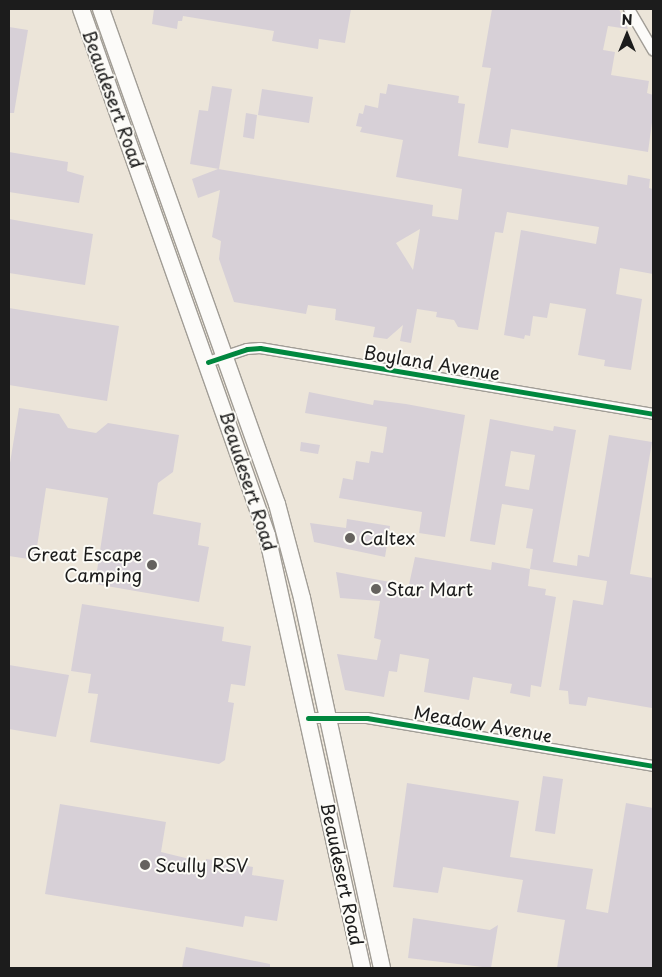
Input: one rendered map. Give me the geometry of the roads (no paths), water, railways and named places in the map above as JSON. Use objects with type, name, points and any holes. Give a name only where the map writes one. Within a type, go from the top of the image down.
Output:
[{"type":"highway","name":"Beaudesert Road","points":[[80,9],[208,362],[267,536],[362,968]]},
{"type":"highway","name":"Beaudesert Road","points":[[101,9],[225,356],[286,536],[328,716],[382,968]]},
{"type":"street","points":[[630,9],[653,50]]},
{"type":"street","name":"Boyland Avenue","points":[[208,362],[260,348],[653,414]]},
{"type":"street","name":"Meadow Avenue","points":[[308,718],[328,716],[367,718],[653,766]]},
{"type":"place","name":"Caltex","points":[[350,538]]},
{"type":"place","name":"Great Escape Camping","points":[[152,565]]},
{"type":"place","name":"Star Mart","points":[[376,589]]},
{"type":"place","name":"Scully RSV","points":[[145,865]]}]
